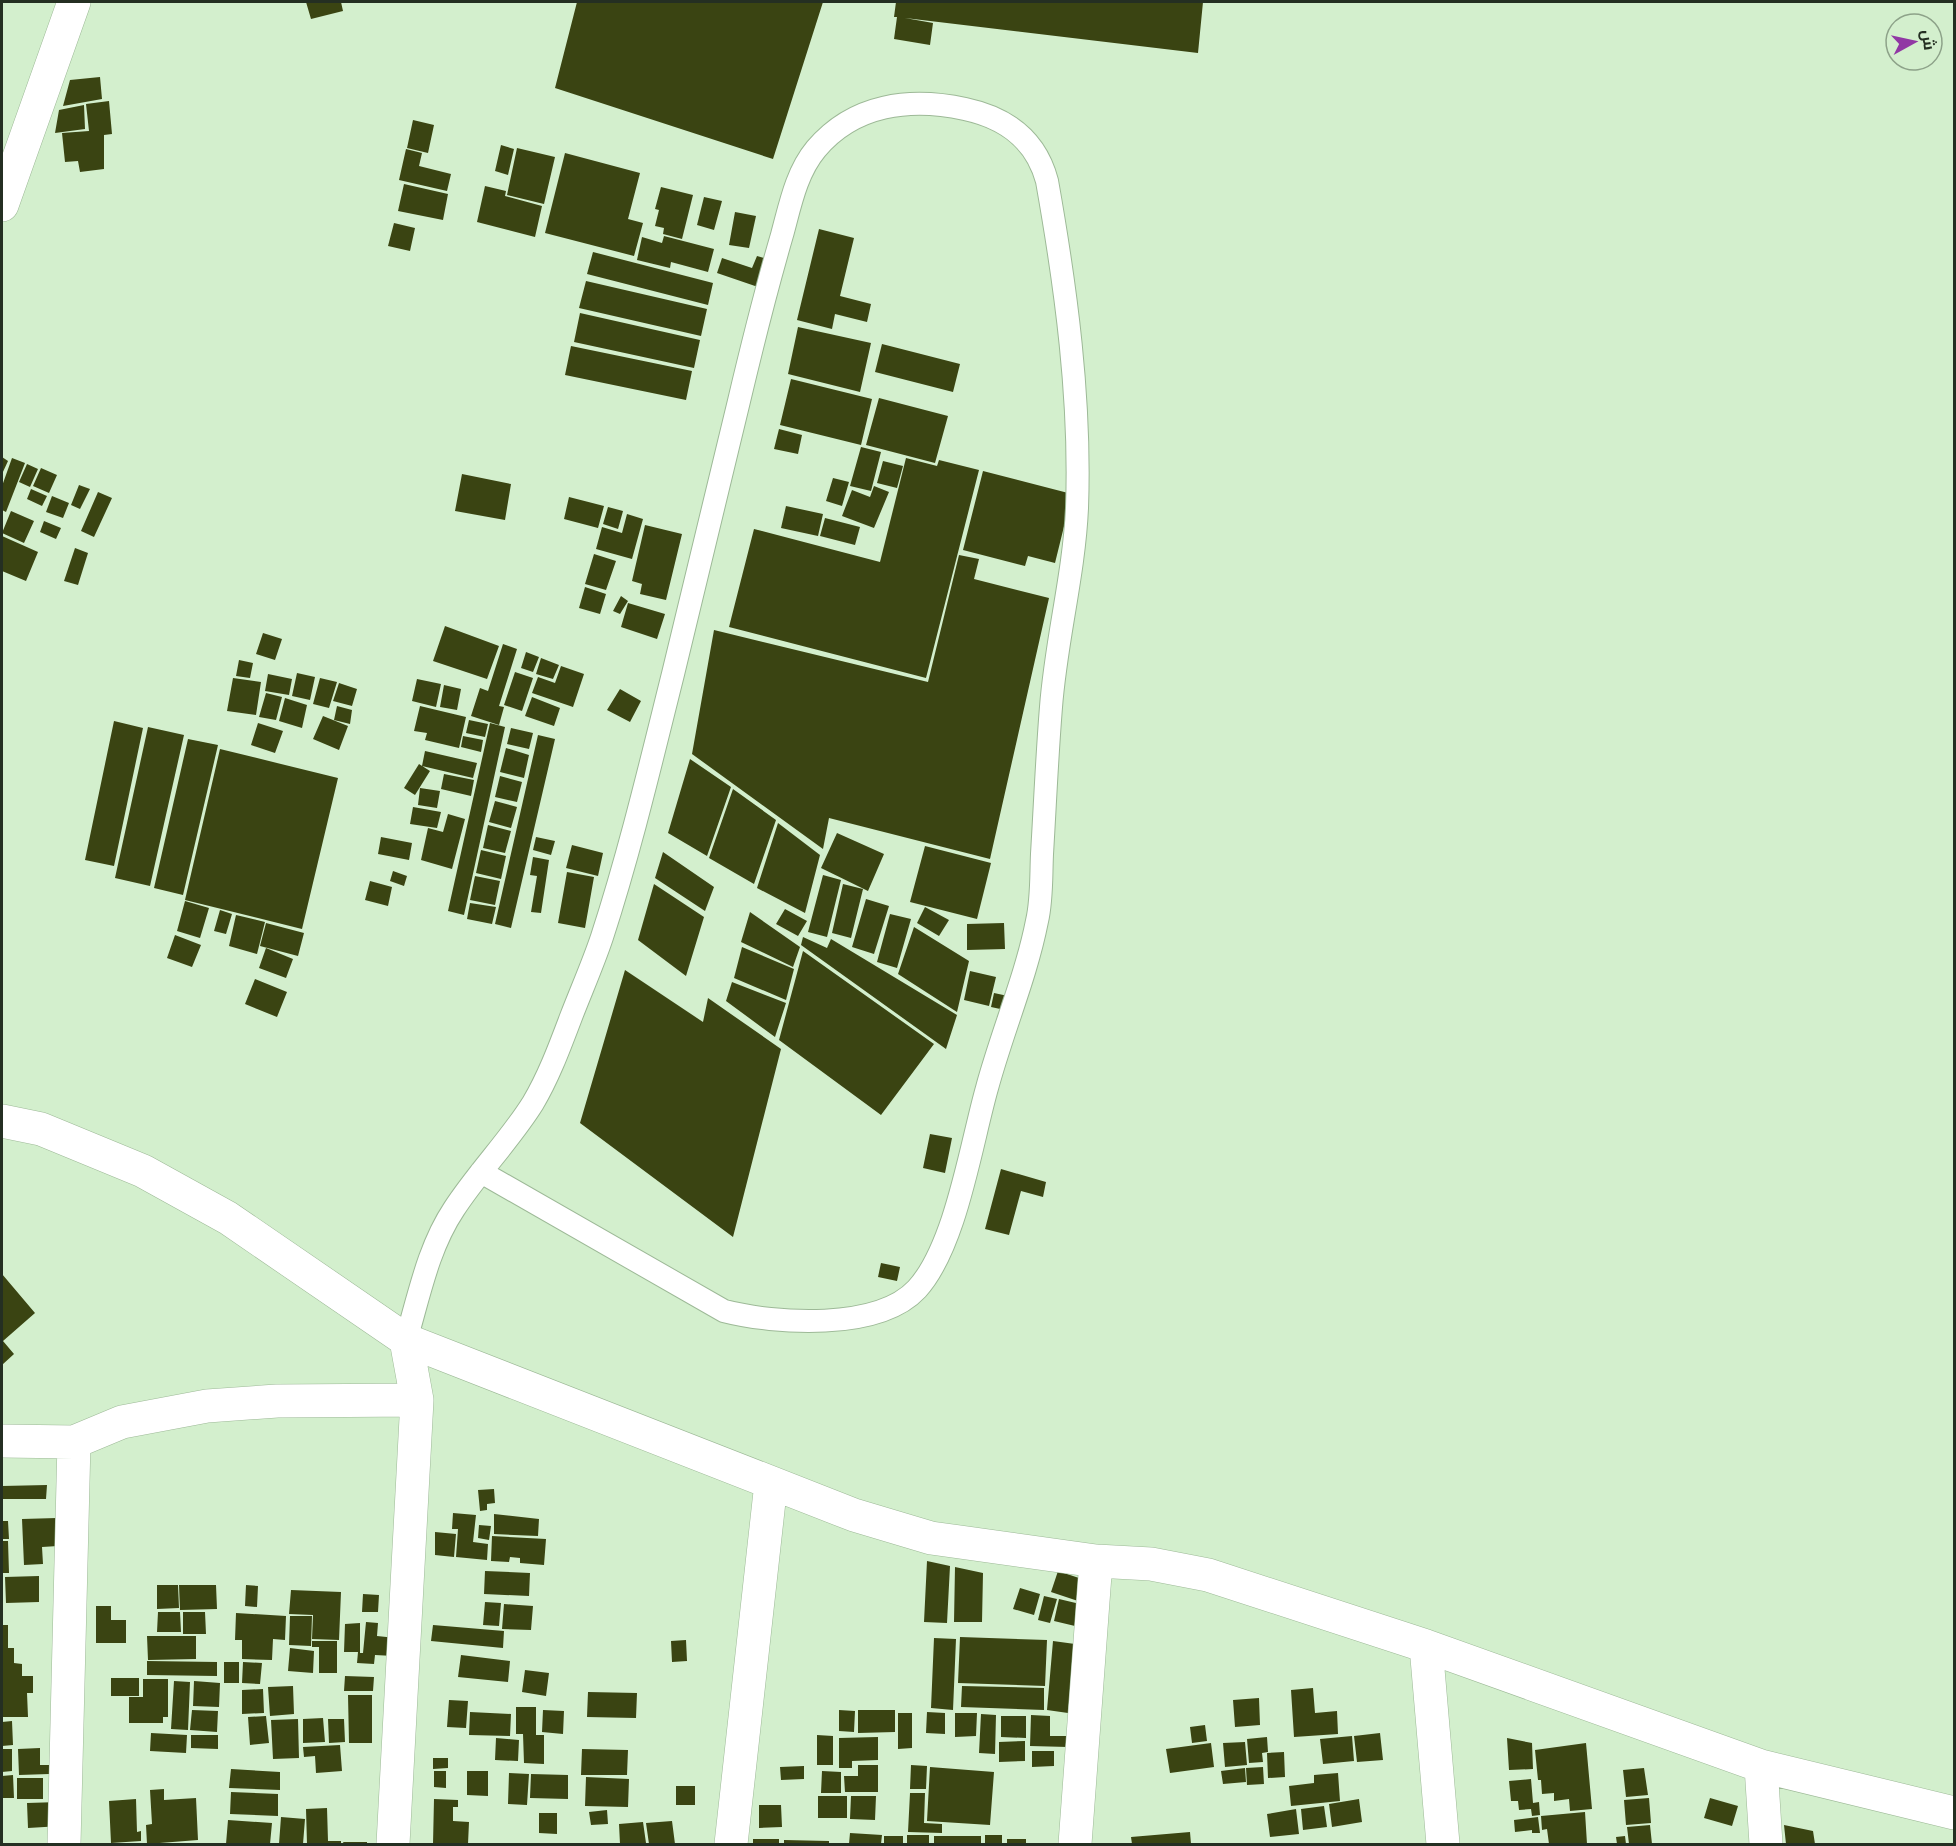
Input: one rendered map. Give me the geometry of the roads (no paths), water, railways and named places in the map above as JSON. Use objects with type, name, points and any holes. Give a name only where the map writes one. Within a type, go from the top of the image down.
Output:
[{"type":"street","points":[[2,205],[74,2]]},
{"type":"street","points":[[2,1121],[41,1129],[143,1171],[228,1218],[406,1340],[854,1515],[931,1538],[1096,1562],[1151,1564],[1208,1575],[1426,1646],[1761,1766],[1954,1813]]},
{"type":"street","points":[[393,1845],[417,1400],[406,1340]]},
{"type":"street","points":[[2,1441],[74,1442],[122,1422],[207,1406],[277,1401],[417,1400]]},
{"type":"street","points":[[64,1845],[74,1442]]},
{"type":"street","points":[[732,1845],[771,1483]]},
{"type":"street","points":[[1075,1845],[1096,1562]]},
{"type":"street","points":[[1426,1646],[1443,1845]]},
{"type":"street","points":[[1761,1766],[1766,1845]]},
{"type":"lane","points":[[406,1340],[428,1261],[452,1212],[481,1172],[515,1130],[535,1100],[553,1062],[601,939],[641,803],[758,318],[798,179],[814,150],[836,130],[860,114],[885,105],[928,103],[968,109],[999,120],[1027,140],[1042,162],[1047,181],[1067,322],[1077,434],[1077,507],[1070,585],[1051,703],[1038,920],[987,1087],[963,1185],[939,1255],[916,1289],[894,1306],[865,1316],[803,1320],[755,1319],[724,1311],[481,1172]]}]
